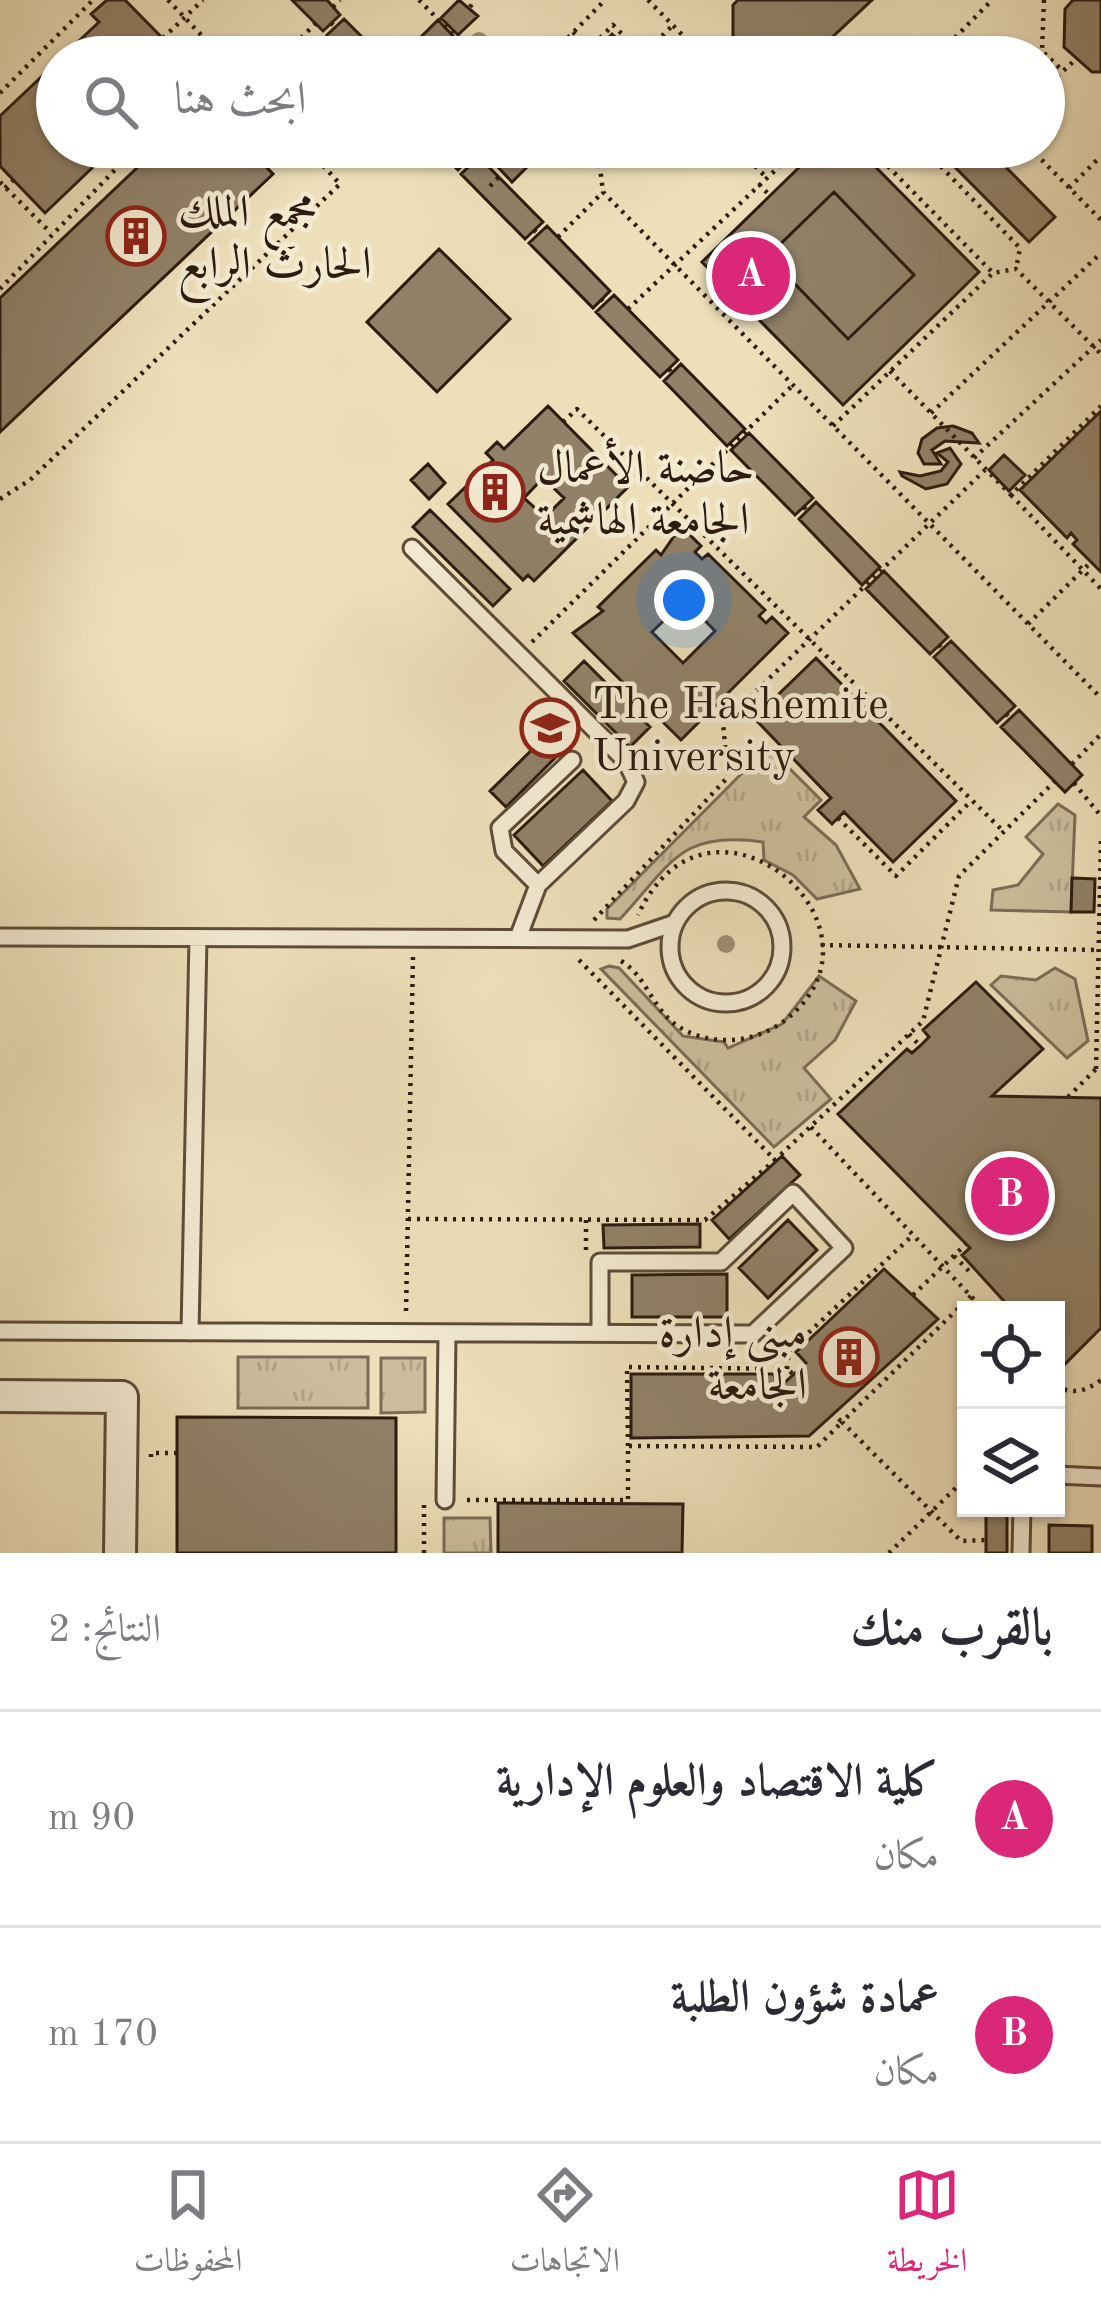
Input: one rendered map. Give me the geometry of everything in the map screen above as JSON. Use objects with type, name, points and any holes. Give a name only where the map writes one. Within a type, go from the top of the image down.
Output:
[{"type":"street","points":[[0,1396],[122,1397],[120,1553]]},
{"type":"lane","points":[[412,548],[626,761],[636,782],[626,801],[538,885],[518,938]]},
{"type":"lane","points":[[538,885],[504,851],[500,829],[572,760]]},
{"type":"lane","points":[[632,931],[671,961],[688,989],[702,998],[735,1002],[764,988],[774,975],[782,944],[771,913],[744,894],[728,891],[697,899],[675,923],[671,961]]},
{"type":"lane","points":[[0,937],[558,939],[675,923]]},
{"type":"lane","points":[[190,1332],[198,938]]},
{"type":"lane","points":[[0,1331],[600,1334],[753,1334],[844,1248],[793,1193],[721,1262],[600,1262],[600,1334]]},
{"type":"lane","points":[[446,1500],[447,1333]]},
{"type":"lane","points":[[1065,1475],[1101,1477]]},
{"type":"lane","points":[[1021,1553],[1022,1517]]},
{"type":"path","points":[[57,36],[93,0]]},
{"type":"path","points":[[168,0],[203,36]]},
{"type":"path","points":[[165,36],[203,0]]},
{"type":"path","points":[[333,7],[340,0]]},
{"type":"path","points":[[419,0],[455,36]]},
{"type":"path","points":[[569,36],[605,0]]},
{"type":"path","points":[[648,0],[683,36]]},
{"type":"path","points":[[655,7],[662,0]]},
{"type":"path","points":[[958,36],[992,0]]},
{"type":"path","points":[[1043,36],[1044,0]]},
{"type":"path","points":[[303,36],[315,24]]},
{"type":"path","points":[[602,36],[613,25],[624,36]]},
{"type":"path","points":[[663,36],[673,26]]},
{"type":"path","points":[[573,32],[577,36]]},
{"type":"path","points":[[0,93],[36,57]]},
{"type":"path","points":[[1065,69],[1077,58]]},
{"type":"path","points":[[1069,188],[1101,156]]},
{"type":"path","points":[[0,289],[116,168]]},
{"type":"path","points":[[0,499],[30,480],[340,184],[325,168]]},
{"type":"path","points":[[600,168],[603,192],[1101,698]]},
{"type":"path","points":[[757,168],[767,178]]},
{"type":"path","points":[[628,309],[777,168]]},
{"type":"path","points":[[890,168],[993,273]]},
{"type":"path","points":[[943,168],[1021,248],[1016,269]]},
{"type":"path","points":[[1049,168],[1101,220]]},
{"type":"path","points":[[490,186],[503,173]]},
{"type":"path","points":[[16,178],[3,185],[51,233]]},
{"type":"path","points":[[759,184],[770,196]]},
{"type":"path","points":[[558,237],[603,192]]},
{"type":"path","points":[[931,413],[1101,253]]},
{"type":"path","points":[[833,426],[864,390],[993,273],[1016,269]]},
{"type":"path","points":[[1016,269],[1101,354]]},
{"type":"path","points":[[960,292],[967,299]]},
{"type":"path","points":[[974,458],[1101,340]]},
{"type":"path","points":[[890,371],[1101,589]]},
{"type":"path","points":[[521,653],[793,385]]},
{"type":"path","points":[[1011,495],[1101,406]]},
{"type":"path","points":[[563,422],[577,409],[1004,832]]},
{"type":"path","points":[[597,926],[592,917],[728,777],[723,723],[985,470]]},
{"type":"path","points":[[1028,624],[1091,562]]},
{"type":"path","points":[[736,581],[743,574]]},
{"type":"path","points":[[1072,764],[1101,734]]},
{"type":"path","points":[[900,745],[908,738]]},
{"type":"path","points":[[408,1219],[706,1220],[923,1022],[959,876],[1054,782]]},
{"type":"path","points":[[1074,783],[1101,816]]},
{"type":"path","points":[[838,818],[896,876],[972,800]]},
{"type":"path","points":[[1068,1097],[1098,1069],[1101,841]]},
{"type":"path","points":[[619,960],[635,969],[651,1002],[678,1027],[730,1040],[766,1032],[795,1011],[815,980],[821,945],[805,893],[779,868],[745,854],[708,855],[673,869],[647,896],[632,931]]},
{"type":"path","points":[[406,1323],[413,938]]},
{"type":"path","points":[[558,939],[775,1160]]},
{"type":"path","points":[[821,945],[1099,950]]},
{"type":"path","points":[[580,961],[600,961]]},
{"type":"path","points":[[909,1034],[920,1046]]},
{"type":"path","points":[[811,1127],[976,1301]]},
{"type":"path","points":[[586,1220],[586,1261]]},
{"type":"path","points":[[424,1553],[424,1500],[628,1500],[627,1367],[790,1372],[789,1352],[914,1235]]},
{"type":"path","points":[[913,1295],[966,1244]]},
{"type":"path","points":[[954,1256],[969,1271],[973,1268]]},
{"type":"path","points":[[628,1446],[817,1447],[971,1296]]},
{"type":"path","points":[[1065,1390],[1087,1390],[1101,1380]]},
{"type":"path","points":[[833,1414],[929,1515],[962,1541],[986,1540]]},
{"type":"path","points":[[150,1473],[151,1453],[177,1453]]},
{"type":"path","points":[[889,1553],[957,1487]]},
{"type":"green space","points":[[768,747],[821,800],[804,817],[836,845],[860,889],[817,899],[793,875],[764,860],[763,842],[713,841],[680,855],[620,919],[607,918],[607,909]]},
{"type":"green space","points":[[1058,804],[1075,815],[1071,912],[991,910],[993,890],[1018,885],[1043,854],[1026,837]]},
{"type":"green space","points":[[619,968],[683,1036],[724,1042],[728,1048],[782,1024],[819,976],[856,1001],[835,1040],[804,1068],[831,1099],[774,1147],[601,969]]},
{"type":"green space","points":[[1055,968],[1075,979],[1088,1041],[1067,1058],[991,985],[1001,976],[1036,980]]},
{"type":"green space","points":[[238,1357],[368,1357],[368,1408],[238,1408]]},
{"type":"green space","points":[[381,1358],[425,1358],[425,1412],[381,1413]]},
{"type":"green space","points":[[444,1518],[490,1518],[491,1553],[444,1553]]},
{"type":"building","points":[[107,0],[125,0],[160,36],[84,36],[99,22],[91,14]]},
{"type":"building","points":[[292,0],[327,0],[340,15],[323,31]]},
{"type":"building","points":[[459,0],[478,16],[458,35],[441,18]]},
{"type":"building","points":[[738,0],[872,0],[833,36],[733,36],[733,5]]},
{"type":"building","points":[[1073,0],[1101,0],[1101,72],[1092,72],[1065,48],[1065,9]]},
{"type":"building","points":[[344,19],[361,36],[328,36]]},
{"type":"building","points":[[438,20],[453,36],[422,36]]},
{"type":"building","points":[[36,82],[36,168],[92,168],[45,213],[0,166],[0,116]]},
{"type":"building","name":"مجمع الملك الحارث الرابع","points":[[137,168],[267,168],[273,174],[0,432],[0,298]]},
{"type":"building","points":[[467,168],[490,168],[543,222],[525,239],[461,174]]},
{"type":"building","points":[[499,168],[526,168],[512,182]]},
{"type":"building","points":[[798,168],[877,168],[979,272],[843,405],[702,262]],"holes":[[[834,192],[914,275],[848,339],[768,256]]]},
{"type":"building","points":[[956,168],[1007,168],[1055,217],[1029,242]]},
{"type":"building","points":[[834,192],[914,275],[848,339],[768,256]]},
{"type":"building","points":[[547,226],[610,291],[593,308],[529,243]]},
{"type":"building","points":[[439,249],[510,319],[437,392],[367,322]]},
{"type":"building","points":[[614,295],[678,360],[660,377],[596,312]]},
{"type":"building","points":[[681,364],[745,429],[727,446],[664,381]]},
{"type":"building","name":"حاضنة الأعمال الجامعة الهاشمية","points":[[548,406],[628,487],[534,581],[528,575],[523,580],[448,504],[493,460],[486,453],[497,442],[504,449]],"holes":[[[543,478],[564,498],[545,517],[524,498]]]},
{"type":"building","points":[[1101,411],[1101,572],[1073,544],[1077,540],[1071,533],[1067,538],[1020,490]]},
{"type":"building","points":[[953,426],[972,433],[979,443],[945,441],[932,450],[941,464],[924,464],[918,453],[922,439],[937,428]]},
{"type":"building","points":[[749,433],[813,498],[795,515],[731,450]]},
{"type":"building","points":[[950,448],[961,464],[947,484],[926,489],[902,476],[900,472],[920,476],[941,471],[948,462],[937,453]]},
{"type":"building","points":[[1004,455],[1025,475],[1009,491],[989,470]]},
{"type":"building","points":[[428,464],[445,483],[429,499],[411,480]]},
{"type":"building","points":[[816,502],[880,567],[862,585],[799,519]]},
{"type":"building","points":[[430,510],[510,589],[493,606],[413,527]]},
{"type":"building","points":[[681,526],[701,546],[695,552],[702,559],[708,554],[765,610],[759,616],[766,623],[772,617],[788,633],[681,740],[573,633],[603,611],[598,607],[656,550],[661,555]],"holes":[[[685,600],[715,631],[683,663],[652,632]]]},
{"type":"building","points":[[884,571],[948,637],[930,654],[866,589]]},
{"type":"building","points":[[951,641],[1015,706],[997,723],[934,657]]},
{"type":"building","points":[[816,658],[956,801],[893,862],[844,812],[832,824],[818,810],[831,798],[754,718]]},
{"type":"building","points":[[584,661],[650,727],[630,747],[564,681]]},
{"type":"building","points":[[1019,710],[1082,775],[1065,792],[1001,727]]},
{"type":"building","points":[[546,736],[561,752],[506,807],[490,791]]},
{"type":"building","points":[[583,770],[612,801],[543,866],[514,835]]},
{"type":"building","points":[[1072,878],[1095,879],[1094,912],[1071,912]]},
{"type":"building","points":[[976,982],[1043,1049],[992,1096],[1101,1098],[1101,1328],[1065,1364],[1065,1301],[1004,1301],[962,1255],[970,1248],[838,1114],[907,1049],[912,1053],[920,1046],[929,1037],[923,1030]]},
{"type":"building","points":[[782,1156],[800,1175],[729,1239],[712,1220]]},
{"type":"building","points":[[788,1220],[817,1250],[768,1298],[739,1268]]},
{"type":"building","points":[[700,1224],[700,1247],[604,1248],[603,1225]]},
{"type":"building","name":"مبنى إدارة الجامعة","points":[[884,1269],[938,1319],[809,1436],[631,1438],[631,1374],[773,1374],[782,1385],[806,1363],[796,1352]]},
{"type":"building","points":[[727,1274],[727,1317],[632,1317],[632,1275]]},
{"type":"building","points":[[177,1417],[396,1418],[396,1553],[177,1553]]},
{"type":"building","points":[[498,1503],[683,1504],[682,1553],[498,1553]]},
{"type":"building","points":[[986,1517],[1007,1517],[1007,1553],[986,1553]]},
{"type":"building","points":[[1049,1525],[1092,1526],[1092,1553],[1049,1553]]},
{"type":"place","name":"مجمع الملك الحارث الرابع","points":[[136,236]]},
{"type":"place","name":"كلية الاقتصاد والعلوم الإدارية","points":[[751,276]]},
{"type":"place","name":"حاضنة الأعمال الجامعة الهاشمية","points":[[495,492]]},
{"type":"place","name":"The Hashemite University","points":[[550,728]]},
{"type":"place","name":"عمادة شؤون الطلبة","points":[[1010,1196]]},
{"type":"place","name":"مبنى إدارة الجامعة","points":[[849,1357]]}]
